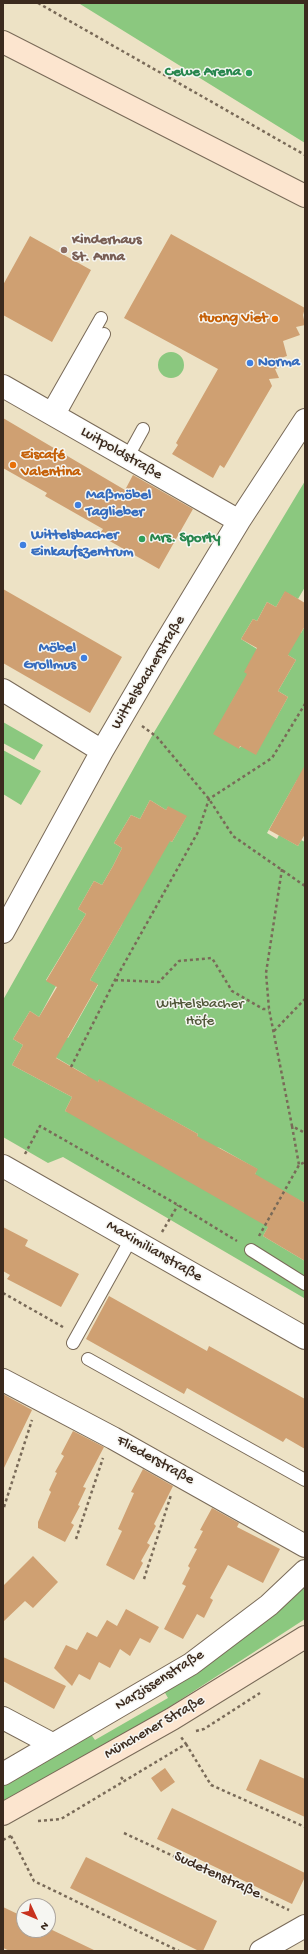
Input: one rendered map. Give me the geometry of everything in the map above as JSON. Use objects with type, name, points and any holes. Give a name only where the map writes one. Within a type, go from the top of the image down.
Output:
[{"type":"street","points":[[3,42],[305,196]]},
{"type":"street","name":"Luitpoldstraße","points":[[3,386],[239,521]]},
{"type":"street","name":"Wittelsbacherstraße","points":[[3,932],[102,751],[239,521],[305,420]]},
{"type":"street","points":[[3,690],[102,751]]},
{"type":"street","name":"Maximilianstraße","points":[[9,1169],[305,1338]]},
{"type":"street","name":"Fliederstraße","points":[[3,1380],[113,1438],[305,1546]]},
{"type":"street","name":"Narzissenstraße","points":[[3,1774],[191,1664],[268,1605],[305,1571]]},
{"type":"street","name":"Münchener Straße","points":[[6,1822],[305,1637]]},
{"type":"street","points":[[3,1718],[52,1744]]},
{"type":"street","points":[[261,1951],[303,1927]]},
{"type":"lane","points":[[53,414],[101,318]]},
{"type":"lane","points":[[53,414],[104,334]]},
{"type":"lane","points":[[127,458],[144,429]]},
{"type":"lane","points":[[74,1343],[131,1238]]},
{"type":"lane","points":[[252,1250],[305,1284]]},
{"type":"lane","points":[[88,1360],[305,1480]]},
{"type":"path","points":[[38,3],[305,155]]},
{"type":"path","points":[[71,1066],[115,980],[198,832],[209,799],[272,758],[305,704]]},
{"type":"path","points":[[124,714],[157,737],[209,799],[233,836],[305,886]]},
{"type":"path","points":[[282,870],[266,973],[269,1009],[299,1165]]},
{"type":"path","points":[[115,980],[159,982],[179,962],[212,958],[232,991],[263,1009],[269,1009]]},
{"type":"path","points":[[273,1031],[305,999]]},
{"type":"path","points":[[9,1169],[40,1126],[178,1205],[252,1250],[299,1165],[305,1162]]},
{"type":"path","points":[[292,1126],[305,1133]]},
{"type":"path","points":[[171,1216],[178,1205]]},
{"type":"path","points":[[3,1293],[64,1328],[68,1321]]},
{"type":"path","points":[[4,1507],[33,1418],[43,1400]]},
{"type":"path","points":[[76,1539],[104,1455],[113,1438]]},
{"type":"path","points":[[144,1578],[172,1492],[181,1476]]},
{"type":"path","points":[[186,1744],[211,1785],[305,1827]]},
{"type":"path","points":[[38,1821],[61,1819],[178,1749]]},
{"type":"path","points":[[121,1777],[124,1781]]},
{"type":"path","points":[[6,1822],[34,1881],[179,1951]]},
{"type":"path","name":"Sudetenstraße","points":[[124,1833],[291,1911],[303,1927]]},
{"type":"green space","name":"Cewe Arena","points":[[78,3],[305,3],[305,143],[80,4]]},
{"type":"green space","points":[[171,352],[180,356],[184,365],[180,374],[171,378],[162,374],[158,365],[162,356]]},
{"type":"green space","name":"Wittelsbacher Höfe","points":[[305,481],[305,587],[298,599],[285,592],[276,607],[267,602],[257,621],[253,619],[241,639],[257,649],[255,678],[242,684],[230,705],[239,748],[275,720],[288,697],[278,691],[296,660],[283,652],[295,630],[301,633],[305,626],[305,784],[297,780],[267,833],[277,839],[279,835],[298,846],[301,840],[305,842],[305,1203],[287,1194],[263,1236],[305,1261],[305,1311],[304,1298],[63,1157],[48,1163],[3,1137],[3,1000],[153,734]],"holes":[[[150,800],[166,810],[168,807],[186,817],[172,842],[162,836],[121,926],[90,980],[98,985],[68,1038],[61,1034],[50,1054],[86,1075],[96,1085],[99,1080],[198,1134],[195,1141],[220,1148],[257,1169],[255,1174],[65,1111],[72,1097],[12,1065],[23,1045],[13,1039],[30,1011],[39,1017],[56,986],[46,980],[86,914],[78,909],[94,881],[102,885],[122,848],[114,843],[131,815],[140,819]]]},
{"type":"green space","points":[[3,722],[43,745],[34,760],[3,743]]},
{"type":"green space","points":[[3,750],[41,771],[21,805],[3,794]]},
{"type":"green space","points":[[305,1578],[305,1619],[160,1713],[3,1803],[3,1785],[90,1733],[95,1740],[168,1698],[164,1691]]},
{"type":"building","points":[[171,234],[305,308],[303,315],[305,325],[296,327],[300,335],[283,341],[287,356],[281,358],[284,366],[275,369],[279,378],[269,379],[272,386],[224,468],[220,465],[213,478],[172,454],[178,445],[176,443],[218,369],[124,318]]},
{"type":"building","points":[[30,236],[91,270],[52,342],[3,315],[3,285]]},
{"type":"building","points":[[3,418],[125,490],[133,475],[193,509],[159,569],[99,535],[103,529],[45,496],[47,493],[3,468]]},
{"type":"building","points":[[3,589],[122,657],[90,713],[3,663]]},
{"type":"building","points":[[285,591],[305,603],[305,626],[288,655],[296,660],[278,691],[288,697],[256,755],[240,746],[239,749],[213,734],[247,674],[244,672],[257,648],[241,639],[253,619],[257,621],[267,602],[276,607]]},
{"type":"building","points":[[305,765],[305,834],[298,846],[269,830]]},
{"type":"building","points":[[150,800],[166,810],[168,806],[187,816],[172,842],[170,841],[90,980],[98,984],[56,1058],[98,1082],[99,1079],[198,1134],[197,1136],[258,1169],[255,1174],[305,1203],[305,1261],[263,1236],[268,1227],[65,1111],[72,1097],[12,1065],[23,1045],[13,1039],[30,1011],[39,1017],[57,987],[46,981],[86,914],[78,909],[94,881],[102,885],[113,866],[122,848],[114,843],[131,815],[140,819]]},
{"type":"building","points":[[3,1227],[28,1240],[25,1246],[79,1274],[61,1307],[7,1279],[10,1275],[3,1271]]},
{"type":"building","points":[[109,1296],[207,1351],[209,1346],[305,1399],[305,1449],[286,1438],[283,1442],[187,1388],[184,1394],[86,1339]]},
{"type":"building","points":[[3,1394],[32,1410],[3,1470]]},
{"type":"building","points":[[73,1431],[104,1447],[83,1487],[86,1488],[78,1505],[80,1506],[71,1523],[74,1525],[65,1542],[38,1528],[38,1522],[51,1492],[49,1490],[57,1473],[55,1472],[64,1456],[61,1454]]},
{"type":"building","points":[[143,1469],[173,1486],[154,1524],[156,1526],[147,1543],[150,1545],[141,1561],[143,1563],[134,1580],[106,1565],[122,1531],[118,1529],[134,1493],[131,1492]]},
{"type":"building","points":[[212,1508],[239,1523],[237,1527],[280,1549],[263,1583],[228,1565],[210,1598],[213,1600],[204,1618],[197,1614],[183,1639],[164,1629],[186,1586],[182,1584],[190,1568],[188,1566],[197,1549],[194,1548],[203,1531],[200,1530]]},
{"type":"building","points":[[33,1556],[58,1582],[33,1608],[25,1601],[3,1622],[3,1586]]},
{"type":"building","points":[[126,1609],[159,1627],[150,1643],[140,1638],[130,1656],[120,1649],[110,1668],[99,1662],[90,1680],[79,1674],[72,1686],[54,1668],[66,1645],[77,1650],[87,1632],[97,1637],[107,1620],[117,1626]]},
{"type":"building","points":[[3,1657],[66,1686],[54,1709],[3,1681]]},
{"type":"building","points":[[260,1759],[305,1779],[305,1817],[246,1790]]},
{"type":"building","points":[[165,1768],[175,1782],[161,1792],[151,1778]]},
{"type":"building","points":[[172,1808],[305,1873],[305,1877],[292,1904],[157,1839]]},
{"type":"building","points":[[86,1857],[217,1921],[203,1951],[199,1951],[70,1888]]},
{"type":"building","points":[[3,1907],[16,1913],[16,1938],[56,1938],[56,1932],[96,1951],[10,1951],[3,1948]]},
{"type":"place","name":"Cewe Arena","points":[[249,73]]},
{"type":"place","name":"Kinderhaus St. Anna","points":[[64,250]]},
{"type":"place","name":"Huong Viet","points":[[275,319]]},
{"type":"place","name":"Norma","points":[[250,363]]},
{"type":"place","name":"Eiscafé Valentina","points":[[13,465]]},
{"type":"place","name":"Maßmöbel Taglieber","points":[[78,505]]},
{"type":"place","name":"Mrs. Sporty","points":[[142,539]]},
{"type":"place","name":"Wittelsbacher Einkaufszentrum","points":[[23,545]]},
{"type":"place","name":"Möbel Grollmus","points":[[84,658]]}]
